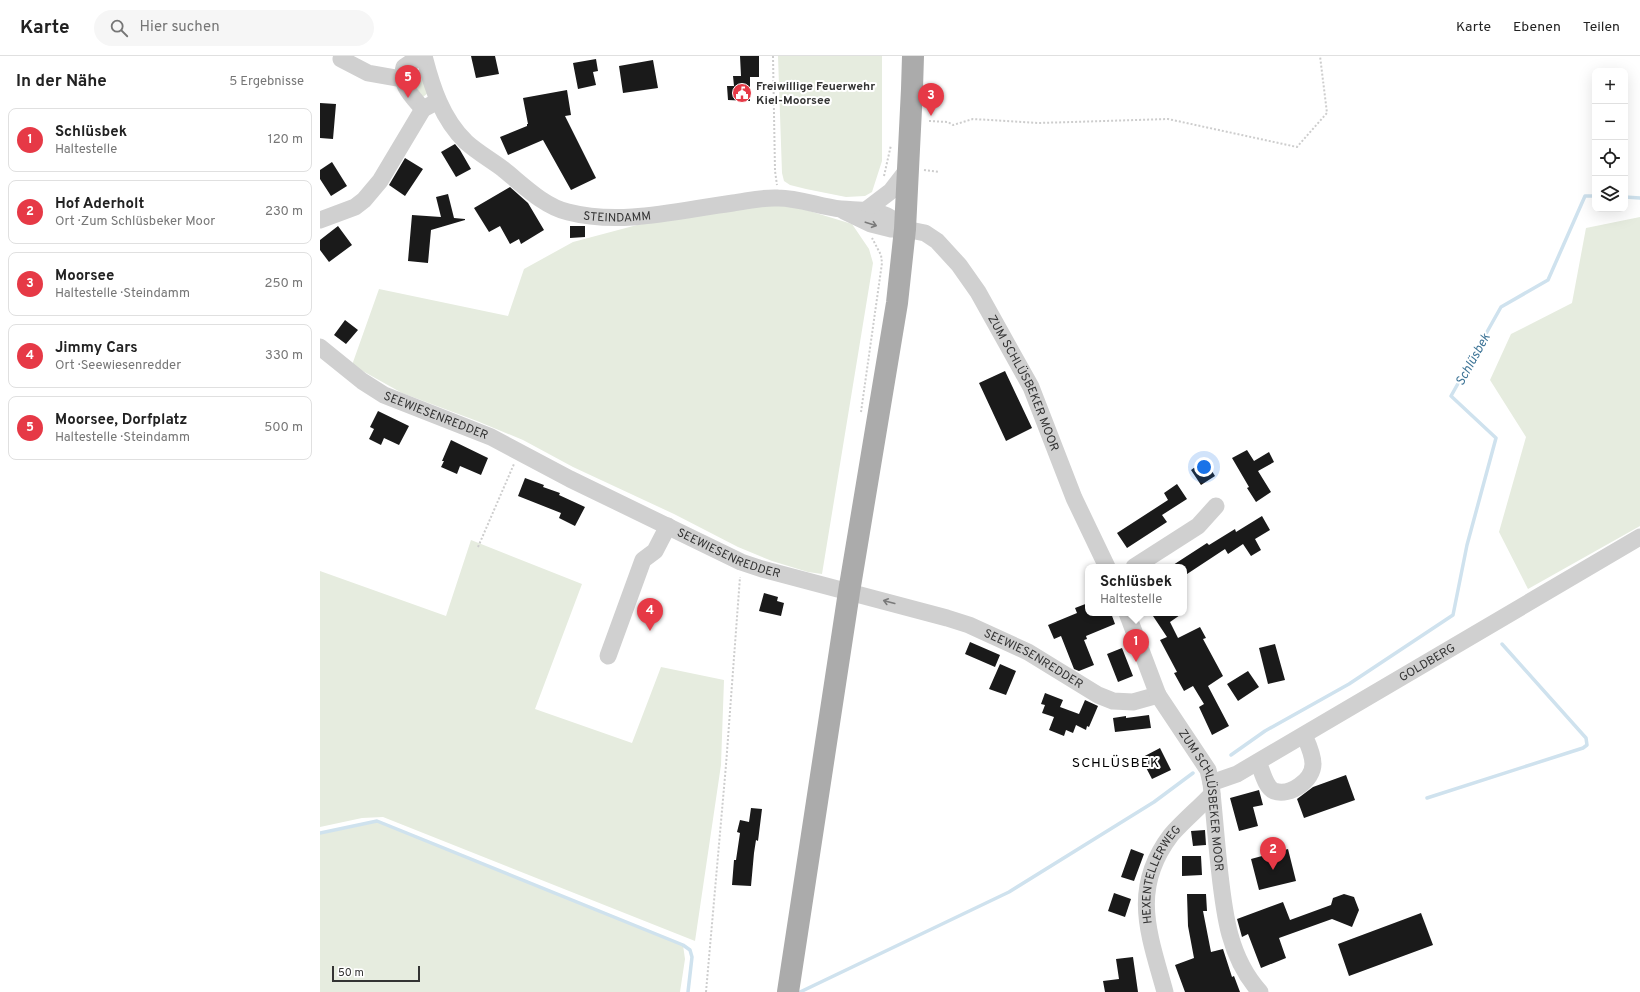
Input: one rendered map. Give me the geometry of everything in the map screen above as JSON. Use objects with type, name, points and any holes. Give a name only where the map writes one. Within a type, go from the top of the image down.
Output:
[{"type":"main road","points":[[788,992],[849,592],[897,303],[905,229],[913,56]]},
{"type":"street","points":[[342,56],[341,59],[368,73],[402,79]]},
{"type":"street","points":[[423,109],[406,90],[402,79],[402,74],[404,67],[424,56]]},
{"type":"street","name":"STEINDAMM","points":[[424,56],[438,101],[448,120],[466,141],[547,203],[567,212],[591,216],[630,218],[762,198],[779,198],[802,200],[839,209],[871,224],[891,229],[905,229]]},
{"type":"street","points":[[320,220],[355,207],[364,200],[380,181],[423,109],[438,101]]},
{"type":"street","points":[[866,210],[891,191],[908,169]]},
{"type":"street","name":"STEINDAMM","points":[[839,209],[866,210],[892,218],[905,229]]},
{"type":"street","name":"ZUM SCHLÜSBEKER MOOR","points":[[905,229],[925,233],[938,241],[959,265],[978,292],[1030,387],[1074,498],[1106,564]]},
{"type":"street","name":"SEEWIESENREDDER","points":[[320,347],[362,381],[384,395],[491,437],[570,479],[742,562],[762,569],[926,612],[968,625],[1028,652],[1098,695],[1113,701],[1133,702],[1158,695]]},
{"type":"street","points":[[1139,564],[1198,526],[1216,506]]},
{"type":"street","points":[[608,656],[643,560],[655,550],[668,526]]},
{"type":"street","name":"GOLDBERG","points":[[1212,789],[1640,537]]},
{"type":"street","name":"ZUM SCHLÜSBEKER MOOR","points":[[1128,616],[1158,695],[1208,770],[1212,789],[1224,914],[1233,946],[1252,983],[1260,992]]},
{"type":"street","points":[[1258,762],[1267,784],[1274,791],[1284,792],[1305,782],[1310,776],[1314,766],[1313,757],[1304,735]]},
{"type":"street","name":"HEXENTELLERWEG","points":[[1165,992],[1147,925],[1146,894],[1149,880],[1161,850],[1172,834],[1212,789]]},
{"type":"path","points":[[773,56],[775,171],[779,198]]},
{"type":"path","points":[[930,121],[948,122],[953,125],[973,119],[1038,124],[1168,119],[1297,147],[1327,112],[1320,56]]},
{"type":"path","points":[[478,547],[519,451]]},
{"type":"path","points":[[706,992],[742,562]]},
{"type":"shaded area","points":[[778,56],[882,56],[882,161],[872,192],[865,196],[846,197],[790,185],[784,181],[782,173]]},
{"type":"shaded area","points":[[416,70],[419,70],[428,93],[423,97],[418,96],[411,77]]},
{"type":"shaded area","points":[[756,204],[793,206],[852,224],[869,249],[873,263],[822,574],[808,572],[772,561],[738,547],[674,514],[573,467],[523,440],[402,393],[352,365],[379,289],[508,316],[524,269],[573,242],[637,225]]},
{"type":"shaded area","points":[[1640,217],[1640,526],[1528,589],[1499,532],[1526,437],[1490,380],[1511,334],[1572,303],[1586,228]]},
{"type":"shaded area","points":[[471,540],[582,584],[535,709],[632,743],[661,667],[724,680],[721,765],[695,941],[383,817],[362,818],[320,827],[320,571],[446,616]]},
{"type":"shaded area","points":[[377,821],[683,945],[685,959],[680,992],[320,992],[320,833]]},
{"type":"building","points":[[471,56],[495,56],[499,74],[476,78]]},
{"type":"building","points":[[740,56],[759,56],[759,77],[750,77],[750,101],[728,100],[727,86],[734,86],[733,76],[741,76]]},
{"type":"building","points":[[596,59],[598,71],[593,72],[596,85],[578,89],[573,63]]},
{"type":"building","points":[[653,60],[658,88],[623,93],[619,66]]},
{"type":"building","points":[[567,90],[571,115],[565,116],[596,178],[571,190],[543,140],[508,155],[500,137],[527,126],[528,124],[523,98]]},
{"type":"building","points":[[320,103],[336,104],[333,139],[320,138]]},
{"type":"building","points":[[455,144],[471,169],[456,177],[441,152]]},
{"type":"building","points":[[405,158],[423,169],[405,196],[389,185]]},
{"type":"building","points":[[332,162],[347,186],[331,196],[320,179],[320,170]]},
{"type":"building","points":[[510,187],[528,203],[544,230],[521,244],[519,239],[510,244],[500,226],[489,232],[474,208]]},
{"type":"building","points":[[448,194],[454,218],[465,220],[431,230],[428,263],[408,261],[412,215],[441,217],[436,197]]},
{"type":"building","points":[[338,226],[352,245],[329,262],[320,250],[320,240]]},
{"type":"building","points":[[570,226],[585,226],[585,237],[570,238]]},
{"type":"building","points":[[345,320],[358,330],[346,344],[334,335]]},
{"type":"building","points":[[1005,371],[1032,428],[1006,441],[979,383]]},
{"type":"building","points":[[378,411],[409,426],[399,445],[384,438],[381,445],[369,439],[374,429],[370,427]]},
{"type":"building","points":[[451,440],[488,458],[481,475],[460,466],[457,474],[441,467]]},
{"type":"building","points":[[1247,450],[1254,461],[1269,452],[1274,462],[1258,471],[1271,492],[1256,502],[1232,458]]},
{"type":"building","points":[[1205,460],[1215,476],[1201,485],[1191,470]]},
{"type":"building","points":[[525,478],[544,485],[543,487],[560,493],[559,495],[585,507],[575,526],[559,518],[561,513],[518,496]]},
{"type":"building","points":[[1177,484],[1187,499],[1162,515],[1167,522],[1127,548],[1117,533],[1168,500],[1164,493]]},
{"type":"building","points":[[1262,516],[1270,530],[1255,539],[1261,550],[1251,556],[1243,544],[1228,554],[1225,549],[1187,574],[1187,564],[1175,564],[1207,543],[1209,545],[1235,529],[1236,532]]},
{"type":"building","points":[[764,593],[778,597],[777,601],[784,603],[781,616],[759,611]]},
{"type":"building","points":[[1085,604],[1085,616],[1112,616],[1115,624],[1086,636],[1087,639],[1084,640],[1094,665],[1079,671],[1074,669],[1061,636],[1054,639],[1048,625],[1077,613],[1075,608]]},
{"type":"building","points":[[1153,616],[1179,616],[1170,622],[1178,638],[1200,627],[1206,638],[1203,639],[1223,676],[1208,686],[1229,726],[1212,735],[1199,707],[1204,704],[1193,686],[1184,691],[1174,673],[1177,672],[1160,640],[1167,637]]},
{"type":"building","points":[[970,642],[1000,655],[995,667],[965,654]]},
{"type":"building","points":[[1275,644],[1285,680],[1268,684],[1259,648]]},
{"type":"building","points":[[1122,648],[1133,676],[1118,682],[1107,654]]},
{"type":"building","points":[[1000,664],[1016,671],[1006,695],[989,689]]},
{"type":"building","points":[[1248,671],[1259,687],[1238,701],[1227,684]]},
{"type":"building","points":[[1045,693],[1063,700],[1060,707],[1079,714],[1085,700],[1098,706],[1089,727],[1087,726],[1086,730],[1076,725],[1073,733],[1066,730],[1064,736],[1049,730],[1054,717],[1042,713],[1045,705],[1041,704]]},
{"type":"building","points":[[1149,715],[1151,728],[1115,732],[1113,718]]},
{"type":"building","points":[[1160,748],[1171,770],[1152,779],[1141,758]]},
{"type":"building","points":[[1346,775],[1355,800],[1304,818],[1297,799],[1313,787]]},
{"type":"building","points":[[1259,790],[1263,805],[1253,807],[1258,826],[1239,831],[1230,798]]},
{"type":"building","points":[[751,808],[762,809],[758,841],[756,840],[754,853],[751,886],[732,885],[734,860],[736,860],[740,833],[737,832],[740,820],[749,822]]},
{"type":"building","points":[[1205,830],[1206,845],[1193,846],[1191,831]]},
{"type":"building","points":[[1131,849],[1144,854],[1134,881],[1121,877]]},
{"type":"building","points":[[1288,849],[1296,881],[1259,890],[1251,859]]},
{"type":"building","points":[[1182,856],[1201,856],[1202,875],[1182,876]]},
{"type":"building","points":[[1114,893],[1131,899],[1125,917],[1108,911]]},
{"type":"building","points":[[1187,894],[1206,894],[1207,911],[1203,911],[1211,952],[1223,949],[1232,977],[1234,976],[1240,992],[1185,992],[1175,965],[1194,958],[1188,926]]},
{"type":"building","points":[[1344,894],[1354,897],[1359,910],[1352,927],[1332,919],[1279,938],[1286,958],[1261,968],[1248,934],[1242,937],[1237,919],[1283,902],[1290,920],[1331,905],[1333,898]]},
{"type":"building","points":[[1421,913],[1433,945],[1349,976],[1338,944]]},
{"type":"building","points":[[1133,957],[1138,992],[1105,992],[1103,981],[1119,979],[1116,959]]},
{"type":"waterway","name":"Schlüsbek","points":[[1231,755],[1265,731],[1349,684],[1453,615],[1467,545],[1496,438],[1451,396],[1501,307],[1548,280],[1585,196],[1592,196]]},
{"type":"waterway","name":"Schlüsbek","points":[[1628,197],[1640,198]]},
{"type":"waterway","points":[[1427,798],[1583,748],[1587,745],[1586,738],[1502,644]]},
{"type":"waterway","points":[[800,992],[1009,892],[1154,802],[1193,773]]},
{"type":"waterway","points":[[320,833],[377,821],[683,945],[690,950],[692,957],[688,992]]},
{"type":"place","name":"Freiwillige Feuerwehr Kiel-Moorsee","points":[[742,93]]},
{"type":"place","name":"Moorsee, Dorfplatz","points":[[408,98]]},
{"type":"place","name":"Moorsee","points":[[931,116]]},
{"type":"place","name":"Jimmy Cars","points":[[650,631]]},
{"type":"place","name":"Schlüsbek","points":[[1136,662]]},
{"type":"place","name":"Hof Aderholt","points":[[1273,870]]},
{"type":"district","name":"SCHLÜSBEK","points":[[1116,762]]}]
